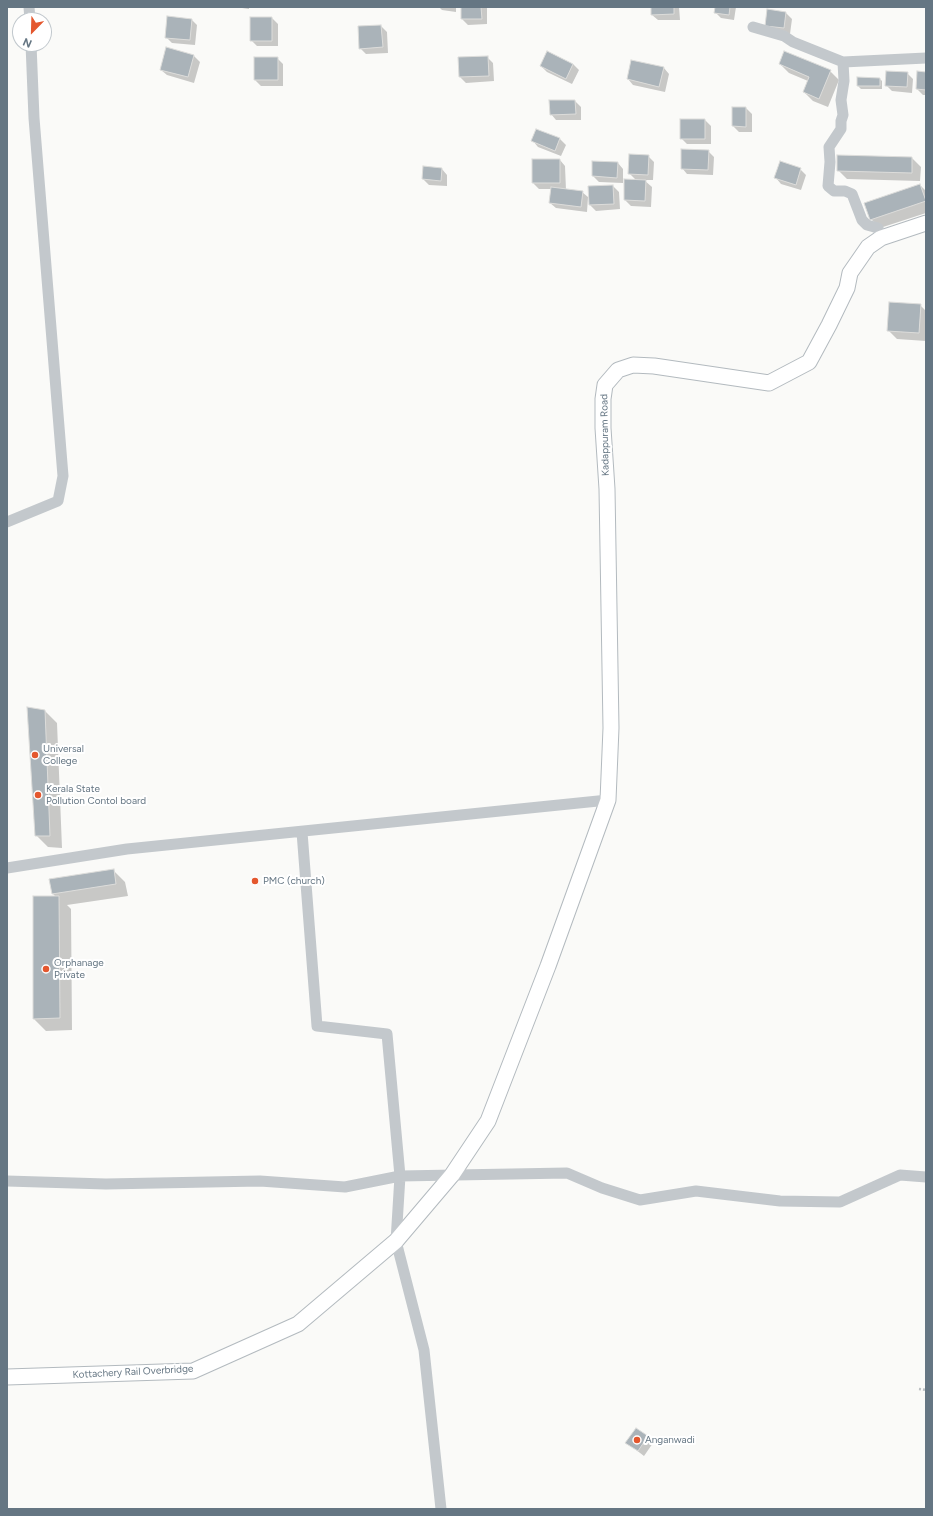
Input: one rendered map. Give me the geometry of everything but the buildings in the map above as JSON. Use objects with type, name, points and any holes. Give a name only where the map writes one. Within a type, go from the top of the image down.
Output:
[{"type":"main road","name":"Kadappuram Road","points":[[452,1175],[488,1121],[559,936],[608,800],[611,728],[607,489],[603,428],[603,399],[605,385],[618,370],[633,365],[654,366],[769,383],[809,362],[829,326],[847,288],[850,273],[868,247],[881,238],[926,223]]},
{"type":"main road","name":"Kottachery Rail Overbridge","points":[[7,1377],[193,1371],[298,1324],[396,1242],[452,1175]]},
{"type":"street","points":[[753,28],[784,36],[793,42],[843,62],[926,58]]},
{"type":"street","points":[[7,522],[58,501],[64,476],[34,118],[31,52]]},
{"type":"street","points":[[843,62],[844,81],[841,100],[843,115],[840,121],[841,129],[829,148],[830,162],[828,186],[834,191],[845,191],[852,194],[862,220],[867,225],[878,228],[881,238]]},
{"type":"street","points":[[7,868],[127,849],[608,800]]},
{"type":"street","points":[[302,832],[316,1026],[387,1034],[400,1176],[396,1242],[424,1350],[441,1509]]},
{"type":"street","points":[[7,1181],[106,1184],[260,1181],[344,1187],[400,1176],[567,1173],[602,1188],[640,1200],[696,1191],[780,1201],[840,1202],[900,1175],[926,1177]]},
{"type":"path","points":[[918,1389],[926,1390]]},
{"type":"place","name":"Universal College","points":[[35,755]]},
{"type":"place","name":"Kerala State Pollution Contol board","points":[[38,795]]},
{"type":"place","name":"PMC (church)","points":[[255,881]]},
{"type":"place","name":"Orphanage Private","points":[[46,969]]},
{"type":"place","name":"Anganwadi","points":[[637,1440]]}]
